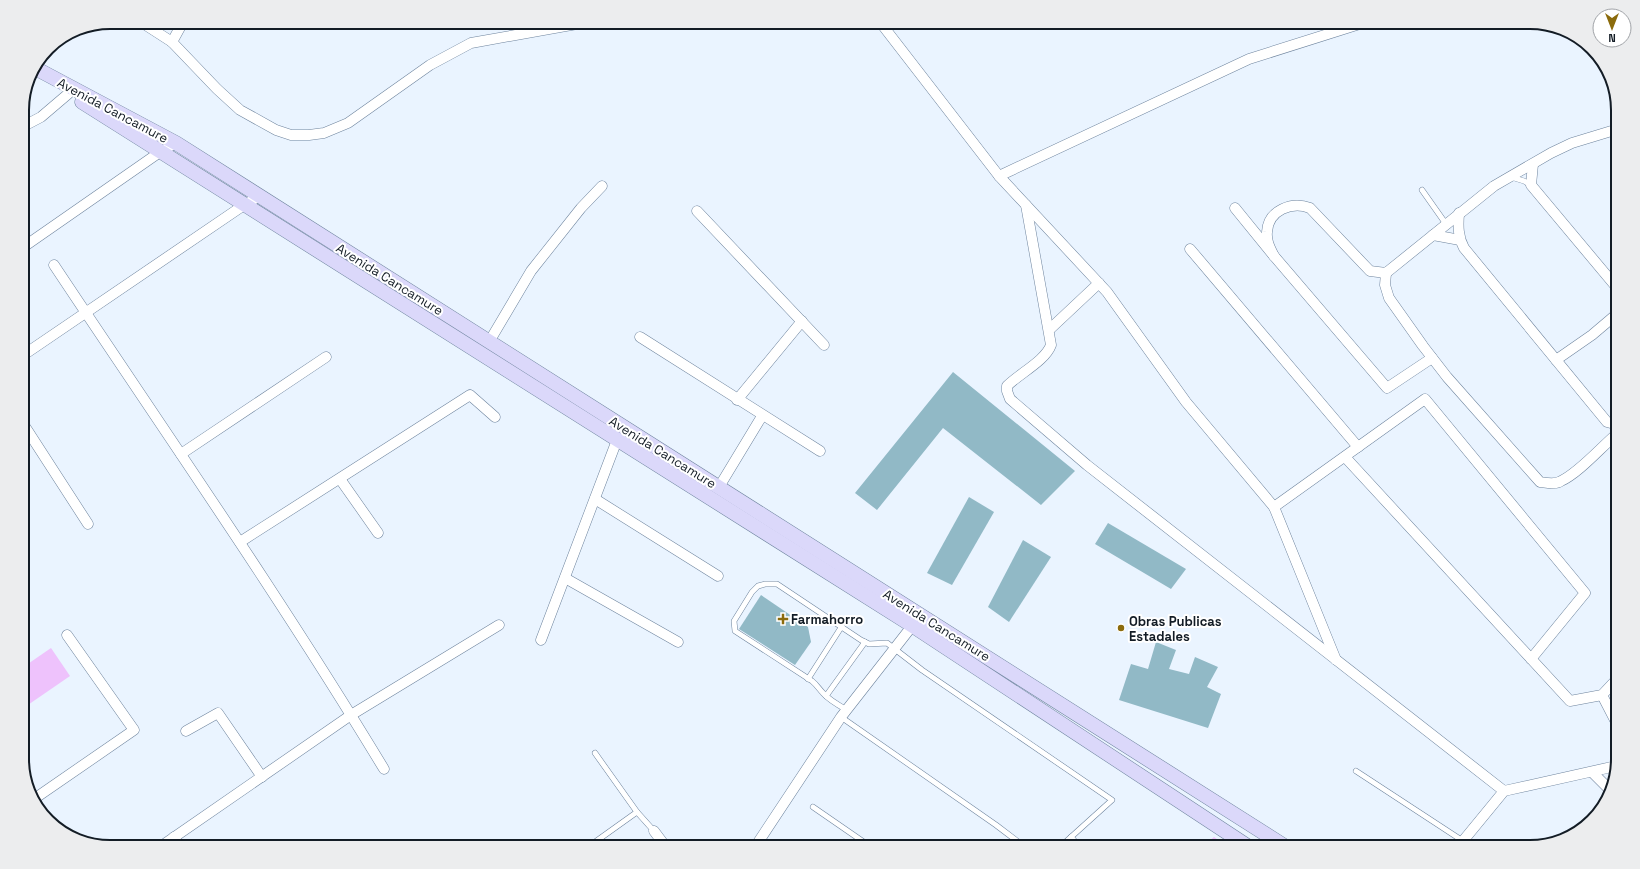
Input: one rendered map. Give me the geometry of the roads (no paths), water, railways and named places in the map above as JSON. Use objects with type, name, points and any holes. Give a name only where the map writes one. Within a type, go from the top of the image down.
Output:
[{"type":"main road","name":"Avenida Cancamure","points":[[39,71],[176,143],[719,487],[1239,840]]},
{"type":"main road","name":"Avenida Cancamure","points":[[37,74],[618,440],[916,620],[1275,840]]},
{"type":"street","points":[[152,29],[172,42],[217,89],[240,110],[276,130],[291,135],[309,135],[324,132],[348,123],[430,65],[471,43],[542,29]]},
{"type":"street","points":[[172,42],[179,29]]},
{"type":"street","points":[[885,29],[999,176],[1107,292],[1186,402],[1274,507],[1336,660]]},
{"type":"street","points":[[999,176],[1249,59],[1344,29]]},
{"type":"street","points":[[29,124],[41,118],[68,94]]},
{"type":"street","points":[[1274,256],[1268,244],[1266,233],[1271,219],[1288,205],[1304,205],[1310,208],[1370,271],[1386,273],[1494,186],[1572,143],[1611,131]]},
{"type":"street","points":[[29,243],[160,152],[176,143]]},
{"type":"street","points":[[1533,164],[1531,185],[1611,281]]},
{"type":"street","points":[[489,342],[531,271],[581,208],[602,186]]},
{"type":"street","points":[[29,351],[244,205],[260,196]]},
{"type":"street","points":[[1026,205],[1050,330],[1051,344],[1049,350],[1007,386],[1010,399],[1087,465],[1504,791]]},
{"type":"street","points":[[1235,208],[1387,388],[1432,358]]},
{"type":"street","points":[[697,212],[824,344]]},
{"type":"street","points":[[1459,213],[1458,226],[1460,240],[1464,248],[1607,422],[1611,423]]},
{"type":"street","points":[[1433,235],[1460,240]]},
{"type":"street","points":[[1190,250],[1358,447]]},
{"type":"street","points":[[54,264],[240,542],[384,769]]},
{"type":"street","points":[[1386,273],[1385,285],[1389,298],[1432,358],[1540,482],[1549,484],[1561,482],[1611,439]]},
{"type":"street","points":[[1050,330],[1099,283]]},
{"type":"street","points":[[1556,360],[1592,335],[1611,319]]},
{"type":"street","points":[[737,400],[802,321]]},
{"type":"street","points":[[640,337],[820,452]]},
{"type":"street","points":[[181,454],[326,357]]},
{"type":"street","points":[[240,542],[470,395],[495,417]]},
{"type":"street","points":[[1274,507],[1425,400],[1585,593],[1531,659]]},
{"type":"street","points":[[719,487],[762,416]]},
{"type":"street","points":[[1607,422],[1607,443]]},
{"type":"street","points":[[29,433],[88,524]]},
{"type":"street","points":[[542,640],[618,440]]},
{"type":"street","points":[[1345,457],[1570,701],[1602,695],[1611,685]]},
{"type":"street","points":[[340,479],[378,533]]},
{"type":"street","points":[[595,499],[718,576]]},
{"type":"street","points":[[565,578],[678,642]]},
{"type":"street","points":[[760,840],[844,713],[916,620]]},
{"type":"street","points":[[170,840],[351,715],[499,625]]},
{"type":"street","points":[[38,796],[134,730],[67,635]]},
{"type":"street","points":[[1602,695],[1611,712]]},
{"type":"street","points":[[186,731],[218,713],[262,777]]},
{"type":"street","points":[[1463,840],[1504,791],[1610,767]]},
{"type":"street","points":[[1592,772],[1606,787]]},
{"type":"street","points":[[654,832],[660,840]]},
{"type":"lane","points":[[1511,177],[1531,185]]},
{"type":"lane","points":[[1422,190],[1446,224]]},
{"type":"lane","points":[[1016,840],[844,713],[819,687],[735,631],[734,621],[752,592],[758,586],[771,583],[777,584],[865,642],[869,644],[886,643],[1112,800],[1068,840]]},
{"type":"lane","points":[[808,679],[842,626]]},
{"type":"lane","points":[[826,696],[865,642]]},
{"type":"lane","points":[[595,753],[637,812],[654,832]]},
{"type":"lane","points":[[1356,771],[1454,840]]},
{"type":"lane","points":[[813,807],[861,840]]},
{"type":"lane","points":[[598,840],[637,812]]},
{"type":"lane","points":[[1071,837],[1074,840]]},
{"type":"place","name":"Farmahorro","points":[[783,619]]},
{"type":"place","name":"Obras Publicas Estadales","points":[[1121,628]]}]
